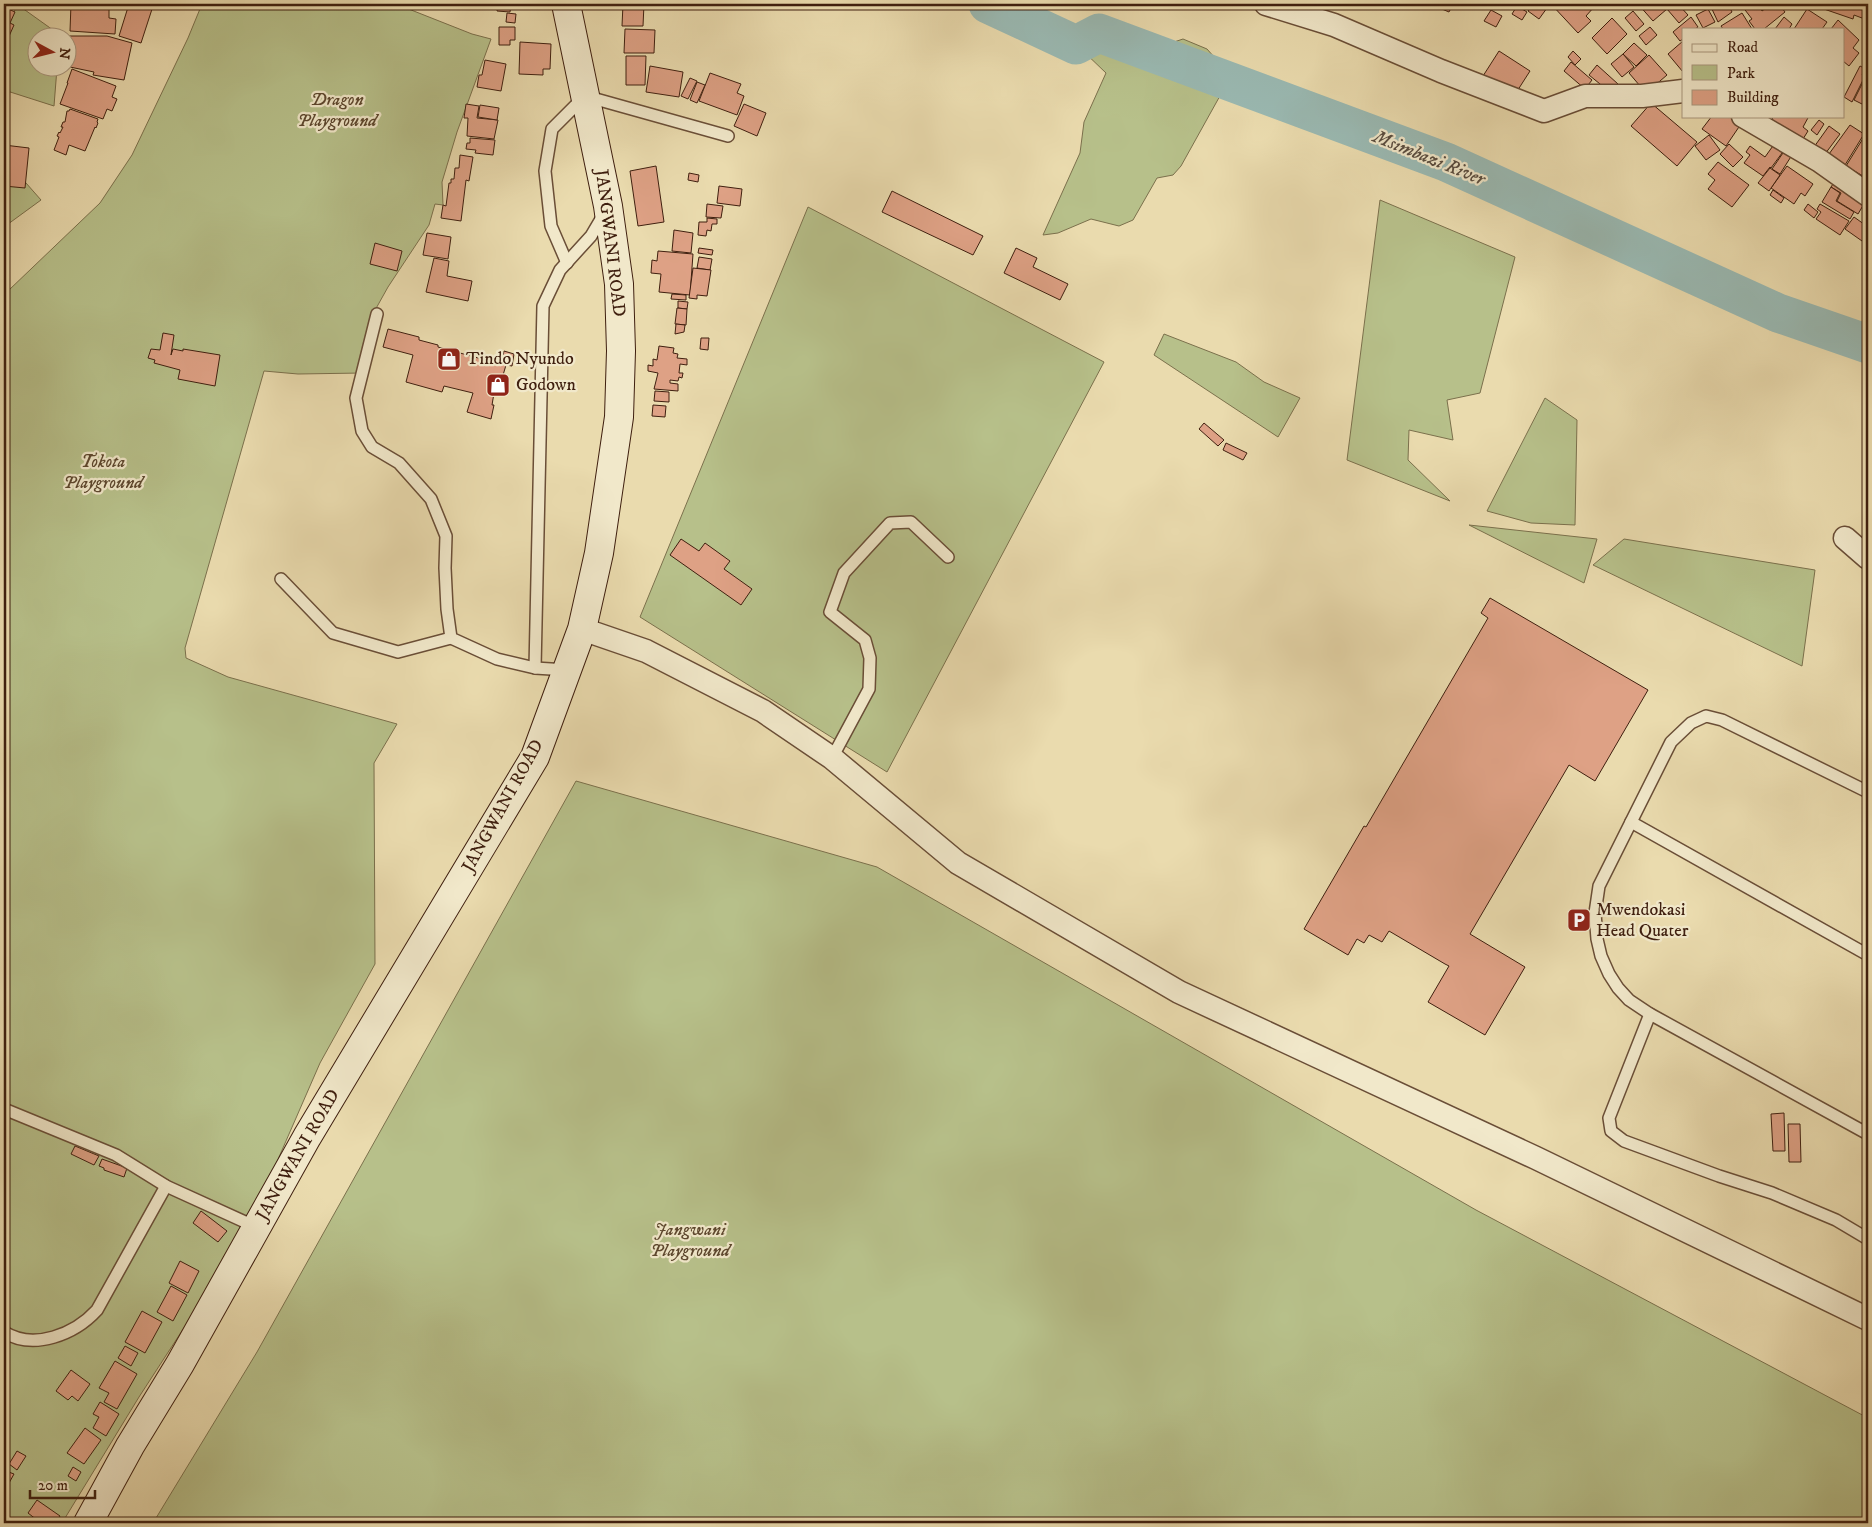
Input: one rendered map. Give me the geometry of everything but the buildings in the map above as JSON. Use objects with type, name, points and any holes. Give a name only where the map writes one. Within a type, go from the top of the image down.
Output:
[{"type":"street","name":"JANGWANI ROAD","points":[[88,1523],[306,1137],[535,757],[582,629],[598,553],[619,417],[622,351],[619,284],[608,206],[566,4]]},
{"type":"street","points":[[1266,4],[1334,25],[1441,71],[1544,111],[1585,96],[1642,96],[1682,91]]},
{"type":"street","points":[[1746,118],[1820,161],[1868,195]]},
{"type":"street","points":[[1845,538],[1868,558]]},
{"type":"street","points":[[582,629],[646,650],[755,707],[832,758],[958,863],[1179,992],[1536,1158],[1868,1319]]},
{"type":"lane","points":[[567,262],[550,226],[545,171],[552,129],[585,96],[728,136]]},
{"type":"lane","points":[[535,668],[543,306],[560,270],[591,236],[608,206]]},
{"type":"lane","points":[[377,314],[356,398],[362,432],[372,447],[399,463],[431,499],[446,536],[446,609],[450,638]]},
{"type":"lane","points":[[832,758],[868,689],[870,658],[865,640],[830,612],[844,573],[890,523],[911,522],[948,557]]},
{"type":"lane","points":[[281,579],[333,634],[398,652],[450,638],[497,660],[535,668],[567,670]]},
{"type":"lane","points":[[1868,792],[1722,720],[1706,716],[1691,723],[1671,742],[1600,886],[1596,913],[1597,939],[1601,956],[1609,974],[1629,1000],[1650,1014],[1868,1134]]},
{"type":"lane","points":[[1631,822],[1868,955]]},
{"type":"lane","points":[[1650,1014],[1609,1118],[1611,1131],[1624,1141],[1719,1176],[1772,1193],[1827,1216],[1868,1239]]},
{"type":"lane","points":[[4,1109],[116,1154],[166,1186],[256,1227]]},
{"type":"lane","points":[[4,1332],[10,1336],[43,1340],[62,1334],[89,1319],[97,1310],[166,1186]]},
{"type":"green space","points":[[202,4],[396,4],[472,34],[491,39],[457,132],[442,182],[443,205],[435,204],[429,225],[388,287],[369,321],[362,373],[298,374],[264,371],[185,648],[186,658],[228,677],[397,724],[374,763],[375,964],[320,1063],[279,1157],[258,1214],[139,1397],[62,1523],[4,1523],[4,293],[6,288],[9,290],[100,203],[132,155],[188,38]]},
{"type":"green space","points":[[18,5],[50,28],[28,28],[28,78],[56,78],[54,106],[4,90],[4,29]]},
{"type":"green space","points":[[1183,39],[1207,49],[1231,76],[1181,166],[1173,175],[1157,178],[1133,220],[1119,226],[1091,219],[1058,233],[1043,235],[1080,153],[1084,122],[1106,73],[1081,49],[1097,40],[1120,54],[1142,59],[1156,48]]},
{"type":"green space","points":[[4,158],[41,200],[4,227]]},
{"type":"green space","points":[[1380,200],[1515,257],[1480,393],[1447,400],[1453,440],[1409,430],[1408,460],[1450,501],[1347,460]]},
{"type":"green space","points":[[808,207],[1104,362],[887,772],[640,617]]},
{"type":"green space","points":[[1164,334],[1236,362],[1264,382],[1300,398],[1278,437],[1154,355]]},
{"type":"green space","points":[[1545,398],[1577,420],[1575,525],[1531,523],[1487,511]]},
{"type":"green space","points":[[1469,525],[1597,539],[1584,583]]},
{"type":"green space","points":[[1624,539],[1815,570],[1802,666],[1593,565]]},
{"type":"green space","name":"Jangwani Playground","points":[[576,781],[877,867],[1476,1210],[1868,1418],[1868,1523],[153,1523],[257,1352]]},
{"type":"waterway","name":"Msimbazi River","points":[[988,4],[1076,45],[1099,33],[1446,162],[1778,313],[1868,344]]},
{"type":"place","name":"Tindo Nyundo","points":[[449,359]]},
{"type":"place","name":"Godown","points":[[498,385]]},
{"type":"place","name":"Mwendokasi Head Quater","points":[[1579,920]]},
{"type":"park label","name":"Dragon Playground","points":[[337,110]]},
{"type":"park label","name":"Tokota Playground","points":[[103,472]]}]
